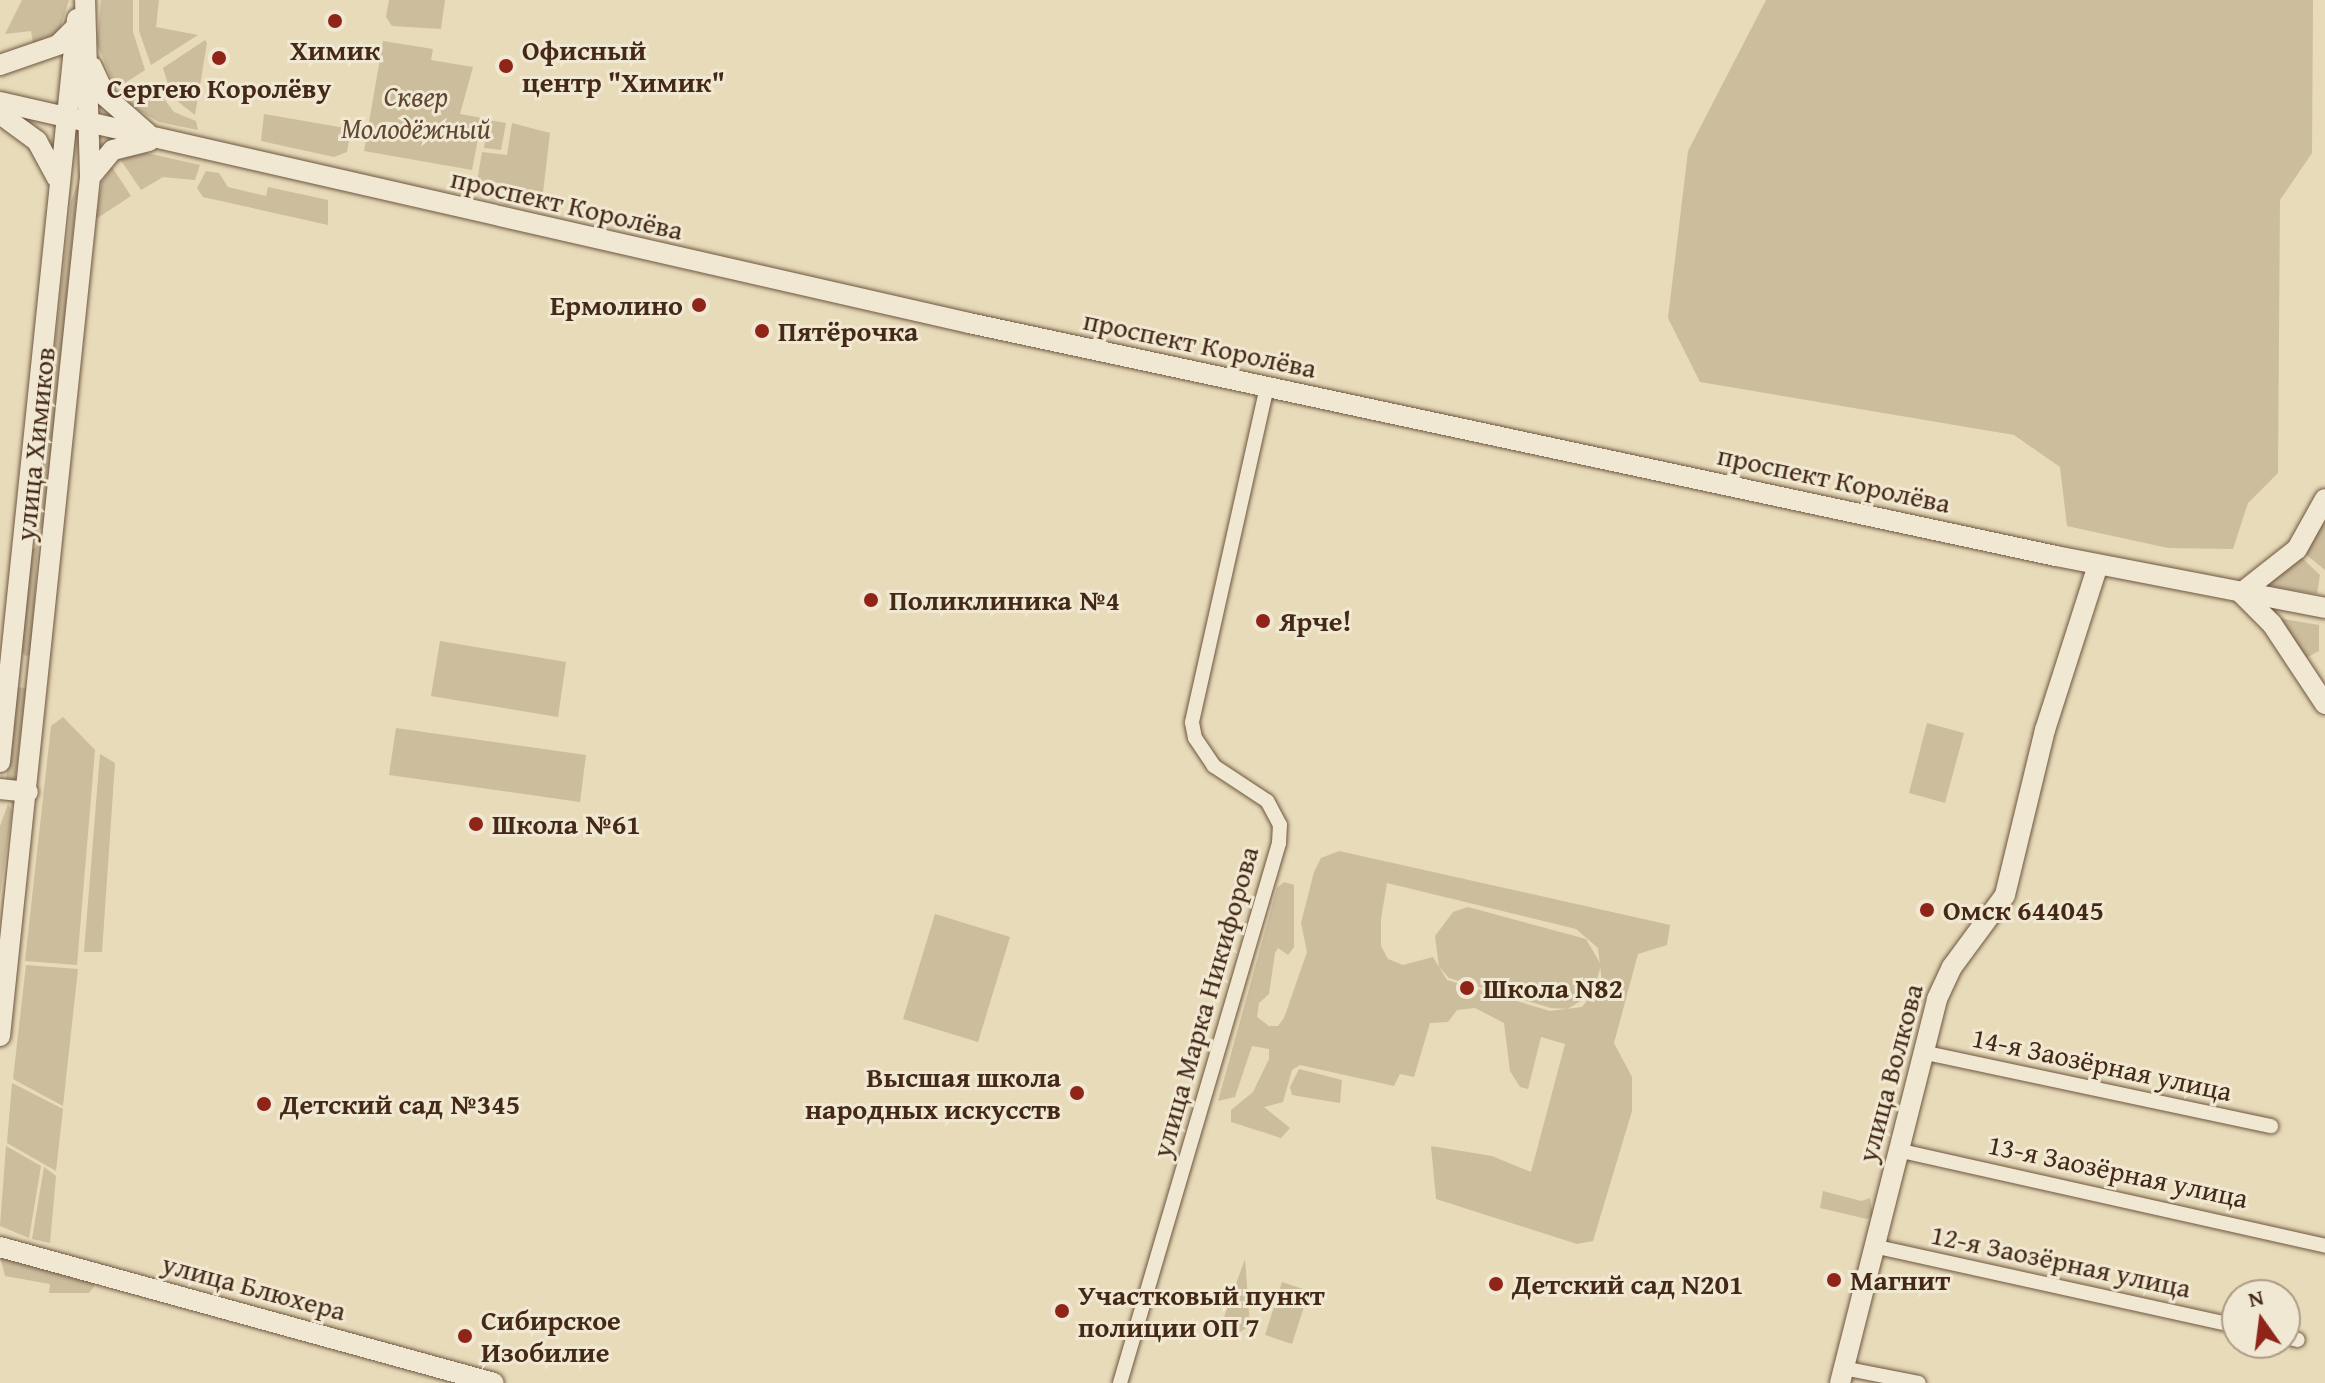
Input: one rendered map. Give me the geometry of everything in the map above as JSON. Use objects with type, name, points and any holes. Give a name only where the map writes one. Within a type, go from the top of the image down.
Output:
[{"type":"main road","name":"улица Химиков","points":[[0,762],[6,657],[24,531],[74,29],[84,0]]},
{"type":"main road","name":"улица Химиков","points":[[0,1036],[7,922],[28,792],[90,177],[84,0]]},
{"type":"main road","points":[[0,65],[49,50],[74,29]]},
{"type":"main road","points":[[87,52],[106,97],[161,140]]},
{"type":"main road","name":"проспект Королёва","points":[[0,102],[1267,387],[2098,565],[2325,608]]},
{"type":"main road","points":[[0,114],[47,153],[59,190]]},
{"type":"main road","points":[[90,177],[113,150],[161,140]]},
{"type":"main road","points":[[2325,499],[2307,536],[2284,564],[2241,593],[2272,624],[2325,704]]},
{"type":"main road","points":[[24,531],[54,534]]},
{"type":"main road","name":"улица Волкова","points":[[1842,1375],[1922,1052],[1943,982],[1994,913],[2012,875],[2045,730],[2098,565]]},
{"type":"main road","points":[[6,657],[41,661]]},
{"type":"main road","points":[[0,789],[28,792]]},
{"type":"main road","name":"улица Блюхера","points":[[0,1247],[494,1383]]},
{"type":"street","name":"улица Марка Никифорова","points":[[1120,1383],[1279,843],[1280,825],[1267,801],[1214,766],[1195,738],[1192,722],[1267,387]]},
{"type":"street","name":"14-я Заозёрная улица","points":[[1922,1052],[2271,1126]]},
{"type":"street","name":"13-я Заозёрная улица","points":[[1897,1150],[2325,1246]]},
{"type":"street","name":"12-я Заозёрная улица","points":[[1873,1246],[2221,1322]]},
{"type":"street","points":[[1842,1375],[1919,1383]]},
{"type":"green space","points":[[22,0],[69,0],[59,32],[33,43],[31,31],[5,34]]},
{"type":"green space","points":[[101,0],[133,0],[133,32],[145,70],[116,89],[97,44]]},
{"type":"green space","points":[[139,0],[159,0],[156,27],[198,35],[151,65],[139,31]]},
{"type":"green space","points":[[389,0],[445,0],[441,29],[392,26],[386,17]]},
{"type":"green space","points":[[1766,0],[2313,0],[2312,153],[2280,200],[2278,473],[2248,503],[2233,549],[2168,548],[2067,526],[2060,467],[2014,435],[1700,382],[1668,318],[1688,151]]},
{"type":"green space","points":[[205,40],[195,115],[172,97],[163,68]]},
{"type":"green space","name":"Сквер Молодёжный","points":[[383,41],[433,49],[431,60],[473,67],[460,114],[482,118],[472,170],[364,151]]},
{"type":"green space","points":[[155,87],[174,112],[196,121],[198,130],[159,122],[126,103]]},
{"type":"green space","points":[[264,114],[351,129],[347,152],[334,157],[261,141]]},
{"type":"green space","points":[[488,120],[506,123],[501,150],[484,148]]},
{"type":"green space","points":[[512,123],[550,133],[542,201],[511,194],[506,185],[488,180],[485,187],[477,182],[482,152],[507,155]]},
{"type":"green space","points":[[138,151],[200,165],[195,180],[163,177],[141,190],[120,159]]},
{"type":"green space","points":[[112,167],[131,196],[96,219],[102,182]]},
{"type":"green space","points":[[206,171],[219,173],[228,187],[266,196],[268,187],[328,200],[328,225],[203,197],[197,188]]},
{"type":"green space","points":[[78,182],[44,528],[40,529],[36,515],[71,202]]},
{"type":"green space","points":[[476,193],[499,201],[509,198],[537,204],[507,205]]},
{"type":"green space","points":[[2325,520],[2325,570],[2303,552]]},
{"type":"green space","points":[[38,545],[31,654],[26,656],[21,652],[32,550]]},
{"type":"green space","points":[[2300,556],[2320,575],[2317,594],[2264,585]]},
{"type":"green space","points":[[2277,618],[2319,625],[2319,651],[2304,659]]},
{"type":"green space","points":[[440,641],[566,662],[558,717],[431,696]]},
{"type":"green space","points":[[16,687],[26,688],[15,781],[6,780]]},
{"type":"green space","points":[[63,717],[95,750],[77,965],[25,961],[51,726]]},
{"type":"green space","points":[[1927,723],[1964,733],[1945,803],[1909,793]]},
{"type":"green space","points":[[396,728],[586,755],[580,802],[389,775]]},
{"type":"green space","points":[[100,754],[115,763],[102,952],[84,952]]},
{"type":"green space","points":[[8,804],[12,810],[0,896],[0,826]]},
{"type":"green space","points":[[1339,851],[1670,925],[1667,945],[1638,954],[1614,1043],[1632,1077],[1632,1111],[1593,1241],[1577,1244],[1436,1199],[1431,1146],[1492,1156],[1531,1172],[1565,1044],[1541,1037],[1528,1089],[1520,1087],[1510,1071],[1504,1023],[1475,1008],[1457,1010],[1448,1022],[1430,1023],[1414,1077],[1400,1074],[1394,1086],[1300,1065],[1292,1070],[1283,1102],[1264,1107],[1290,1128],[1281,1138],[1231,1122],[1231,1110],[1253,1092],[1269,1059],[1269,1049],[1252,1046],[1235,1097],[1218,1101],[1277,888],[1284,882],[1294,885],[1294,947],[1288,955],[1278,948],[1269,994],[1259,1003],[1257,1017],[1269,1026],[1278,1026],[1284,1018],[1307,952],[1301,923],[1314,872],[1321,858]],"holes":[[[1387,883],[1576,929],[1598,948],[1602,982],[1582,1007],[1550,1011],[1447,980],[1433,957],[1403,965],[1388,959],[1381,946],[1381,919]]]},
{"type":"green space","points":[[1468,907],[1586,939],[1601,965],[1593,994],[1567,1009],[1551,1008],[1449,978],[1439,967],[1435,936],[1453,912]]},
{"type":"green space","points":[[935,914],[1010,937],[978,1042],[903,1019]]},
{"type":"green space","points":[[26,965],[78,969],[63,1106],[13,1079]]},
{"type":"green space","points":[[1299,1069],[1342,1080],[1340,1103],[1292,1095],[1290,1087]]},
{"type":"green space","points":[[12,1083],[63,1109],[56,1171],[7,1143]]},
{"type":"green space","points":[[6,1146],[41,1166],[29,1238],[0,1226]]},
{"type":"green space","points":[[44,1167],[56,1176],[50,1243],[32,1239]]},
{"type":"green space","points":[[1823,1191],[1861,1201],[1870,1198],[1873,1215],[1867,1219],[1820,1208]]},
{"type":"green space","points":[[0,1256],[94,1283],[94,1287],[89,1293],[49,1293],[50,1284],[5,1276]]},
{"type":"green space","points":[[1245,1259],[1250,1326],[1238,1333],[1226,1328],[1224,1317]]},
{"type":"green space","points":[[1282,1282],[1309,1291],[1292,1344],[1265,1335]]},
{"type":"place","name":"Химик","points":[[335,21]]},
{"type":"place","name":"Сергею Королёву","points":[[219,58]]},
{"type":"place","name":"Офисный центр \"Химик\"","points":[[506,66]]},
{"type":"place","name":"Ермолино","points":[[699,305]]},
{"type":"place","name":"Пятёрочка","points":[[762,331]]},
{"type":"place","name":"Поликлиника №4","points":[[871,600]]},
{"type":"place","name":"Ярче!","points":[[1263,621]]},
{"type":"place","name":"Школа №61","points":[[476,824]]},
{"type":"place","name":"Омск 644045","points":[[1927,910]]},
{"type":"place","name":"Школа N82","points":[[1467,988]]},
{"type":"place","name":"Высшая школа народных искусств","points":[[1077,1093]]},
{"type":"place","name":"Детский сад №345","points":[[264,1104]]},
{"type":"place","name":"Магнит","points":[[1834,1280]]},
{"type":"place","name":"Детский сад N201","points":[[1496,1284]]},
{"type":"place","name":"Участковый пункт полиции ОП 7","points":[[1062,1311]]},
{"type":"place","name":"Сибирское Изобилие","points":[[465,1336]]}]
